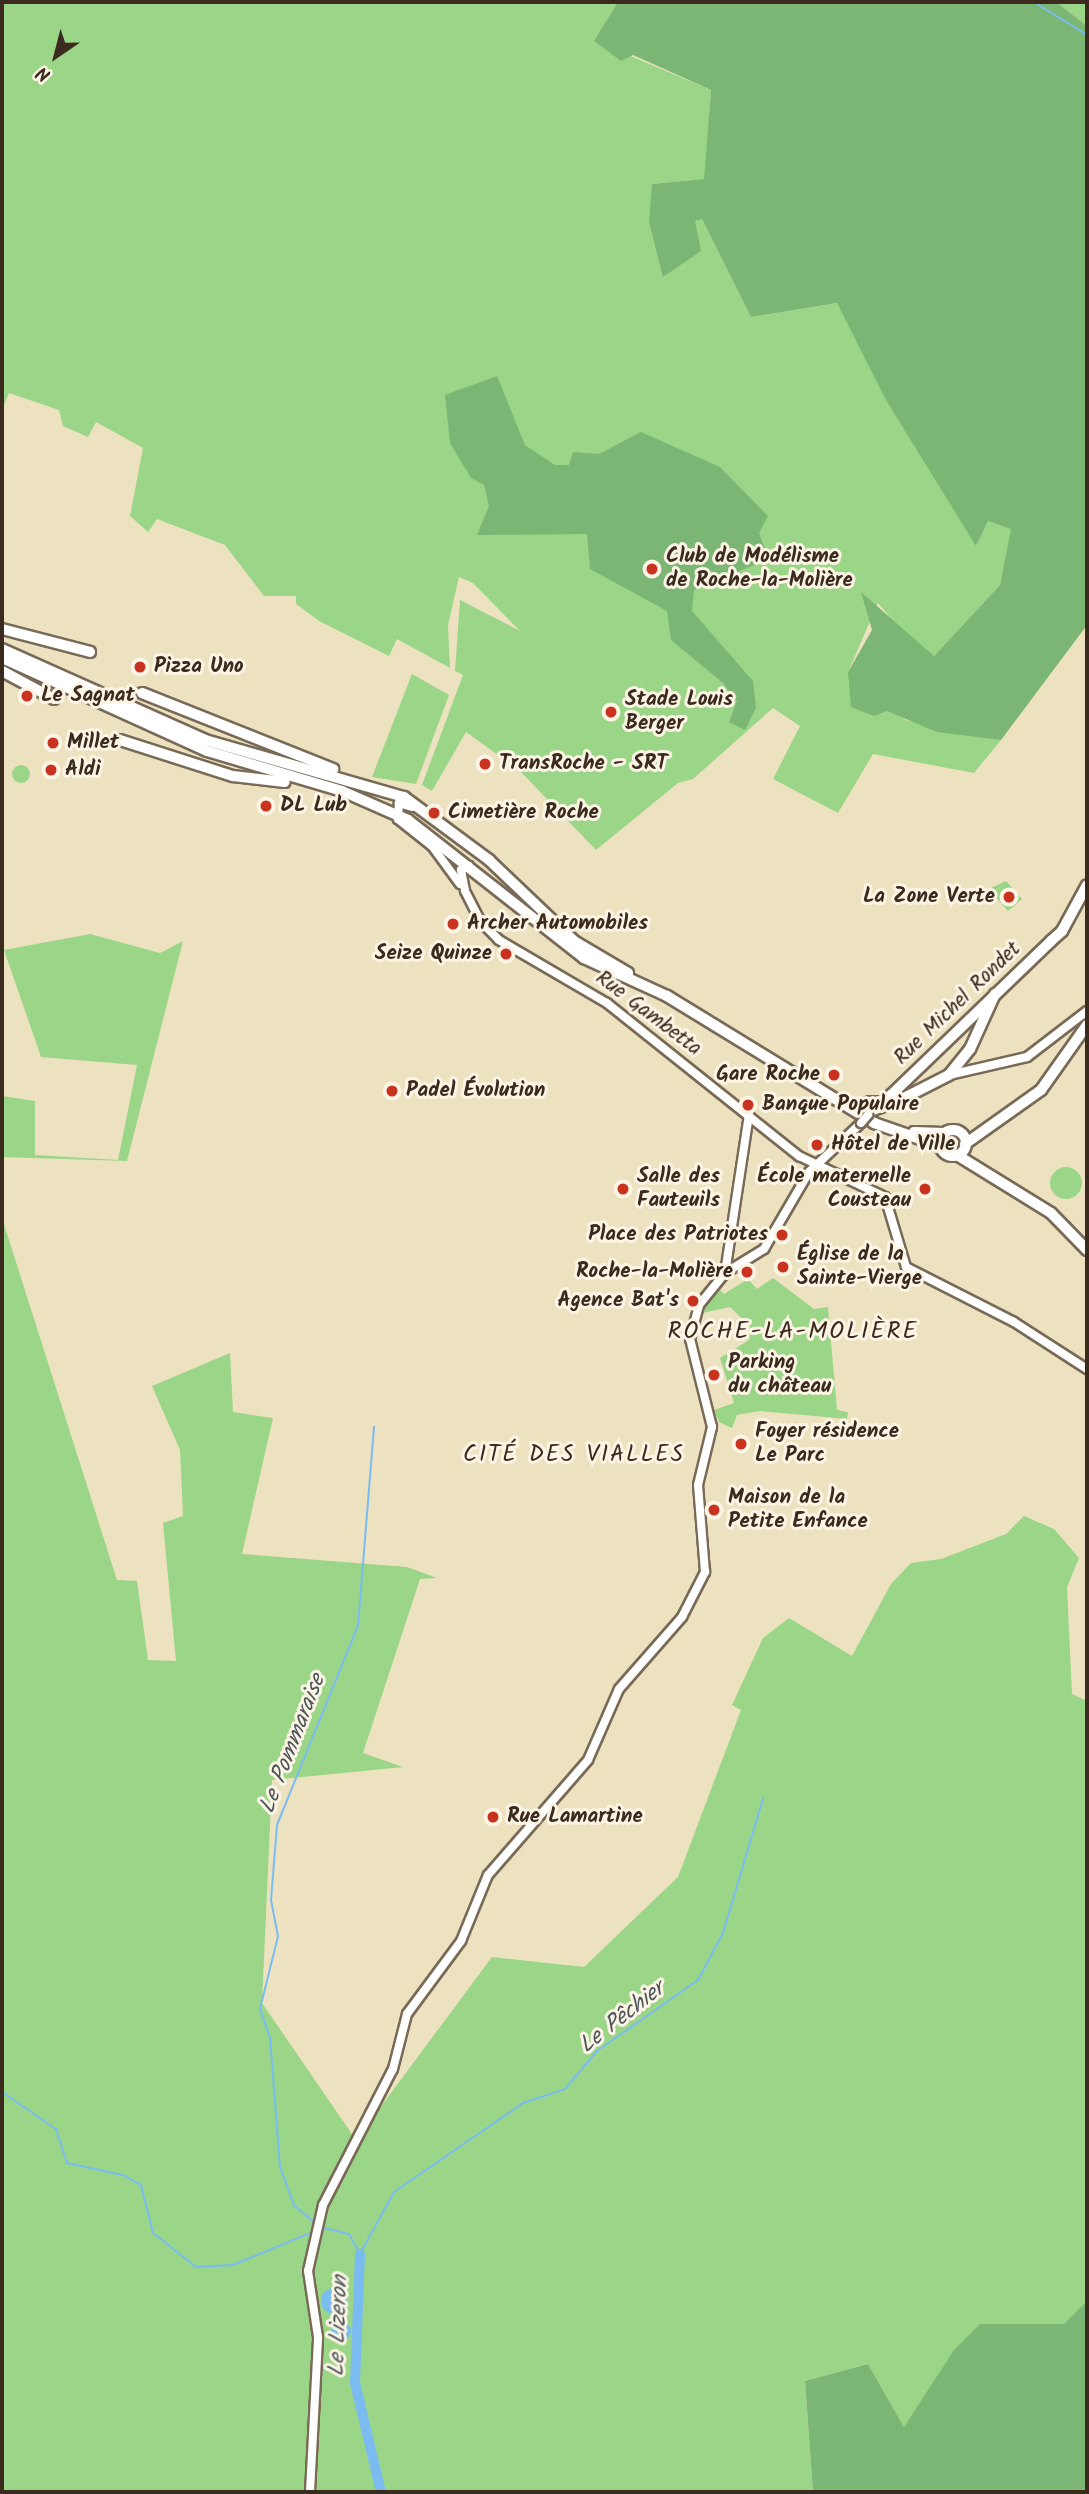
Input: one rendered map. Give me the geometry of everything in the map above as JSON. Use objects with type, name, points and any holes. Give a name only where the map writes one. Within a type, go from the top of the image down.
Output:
[{"type":"main road","points":[[2,629],[90,652]]},
{"type":"main road","points":[[2,649],[205,740],[381,786],[481,854],[575,941],[893,1130],[940,1146],[962,1149],[1032,1200],[1087,1250]]},
{"type":"main road","points":[[2,658],[195,746],[325,787],[377,800],[384,793],[381,786]]},
{"type":"main road","points":[[2,671],[54,699]]},
{"type":"main road","points":[[142,693],[356,780]]},
{"type":"main road","points":[[120,740],[233,776],[342,791],[397,817],[472,867],[584,958],[716,1024]]},
{"type":"main road","name":"Rue Michel Rondet","points":[[877,1105],[1073,918],[1087,884]]},
{"type":"main road","points":[[877,1105],[949,1075],[970,1049],[995,995]]},
{"type":"main road","points":[[962,1149],[981,1130],[1041,1090],[1087,1025]]},
{"type":"main road","points":[[893,1130],[944,1133],[981,1130]]},
{"type":"main road","points":[[960,1132],[962,1149]]},
{"type":"main road","points":[[940,1146],[944,1133]]},
{"type":"street","points":[[397,817],[399,803],[406,803],[481,854]]},
{"type":"street","name":"Rue Gambetta","points":[[397,817],[440,855],[488,931],[607,1003],[749,1115],[817,1164],[886,1197],[902,1260],[912,1271],[1014,1322],[1087,1369]]},
{"type":"street","points":[[465,891],[461,870],[472,867]]},
{"type":"street","points":[[949,1075],[1027,1057],[1087,1011]]},
{"type":"street","points":[[310,2492],[318,2337],[308,2272],[317,2226],[393,2069],[415,1999],[461,1941],[488,1875],[588,1760],[619,1689],[682,1616],[705,1572],[698,1485],[712,1427],[699,1385],[690,1334],[709,1294],[725,1271],[764,1249],[817,1164],[877,1105]]},
{"type":"street","points":[[725,1271],[749,1115]]},
{"type":"green space","points":[[2,2],[618,2],[595,41],[711,90],[705,179],[652,184],[654,212],[702,219],[751,317],[837,303],[976,545],[988,521],[1012,529],[1000,585],[934,656],[915,646],[878,603],[848,672],[906,720],[1001,740],[974,773],[873,754],[838,813],[773,779],[800,726],[773,708],[693,779],[678,783],[596,850],[520,771],[466,732],[432,791],[422,785],[463,675],[455,671],[460,600],[520,631],[473,583],[459,577],[448,625],[450,668],[397,639],[389,656],[319,621],[296,604],[296,596],[264,596],[225,545],[157,519],[148,532],[130,516],[143,448],[96,422],[88,437],[63,426],[59,410],[9,393],[2,410]]},
{"type":"green space","points":[[618,2],[1056,2],[1087,26],[1087,625],[1001,740],[937,732],[887,711],[874,716],[851,707],[848,672],[872,630],[861,592],[934,656],[1000,585],[1011,529],[988,521],[976,546],[886,400],[837,303],[751,317],[702,219],[695,221],[701,251],[663,277],[649,222],[652,184],[704,179],[711,90],[633,55],[621,61],[594,41]]},
{"type":"green space","points":[[1056,2],[1087,2],[1087,26]]},
{"type":"green space","points":[[497,376],[525,445],[555,465],[569,465],[573,452],[599,454],[641,432],[720,467],[768,516],[759,533],[769,559],[694,590],[692,611],[753,681],[756,708],[745,730],[729,722],[737,701],[723,683],[671,640],[667,611],[590,569],[587,534],[477,535],[489,506],[484,485],[471,478],[450,443],[445,395]]},
{"type":"green space","points":[[412,674],[449,695],[416,784],[372,777]]},
{"type":"green space","points":[[21,765],[27,768],[30,774],[27,780],[21,783],[15,780],[12,774],[15,768]]},
{"type":"green space","name":"La Zone Verte","points":[[1006,881],[1022,899],[1008,911],[989,889]]},
{"type":"green space","points":[[90,934],[160,953],[183,941],[127,1161],[2,1157],[2,1096],[35,1101],[35,1155],[118,1160],[137,1065],[41,1057],[4,950]]},
{"type":"green space","points":[[1066,1167],[1077,1172],[1082,1183],[1077,1194],[1066,1199],[1055,1194],[1050,1183],[1055,1172]]},
{"type":"green space","points":[[2,1218],[117,1580],[137,1581],[148,1660],[176,1661],[163,1523],[183,1516],[180,1450],[152,1386],[230,1353],[233,1412],[273,1418],[242,1554],[407,1567],[437,1578],[420,1579],[363,1753],[403,1767],[272,1780],[262,2003],[356,2140],[492,1957],[584,1967],[678,1877],[741,1710],[732,1705],[763,1638],[789,1618],[852,1656],[891,1584],[911,1563],[941,1559],[1006,1534],[1024,1516],[1054,1529],[1079,1558],[1067,1587],[1072,1694],[1087,1701],[1087,2301],[1072,2322],[919,2407],[904,2427],[868,2364],[805,2381],[813,2492],[2,2492]]},
{"type":"green space","points":[[773,1278],[814,1309],[828,1307],[837,1410],[848,1412],[847,1419],[760,1411],[737,1415],[732,1428],[719,1422],[714,1410],[734,1403],[720,1358],[749,1340],[750,1326],[730,1307],[698,1314],[720,1290],[724,1294],[748,1279],[757,1289]]},
{"type":"green space","points":[[1087,2301],[1087,2492],[813,2492],[805,2381],[868,2364],[904,2427],[954,2350],[980,2324],[1064,2324]]},
{"type":"water","points":[[334,2288],[343,2292],[347,2301],[343,2310],[334,2314],[325,2310],[321,2301],[325,2292]]},
{"type":"water","points":[[341,2321],[348,2324],[351,2331],[348,2338],[341,2341],[334,2338],[331,2331],[334,2324]]},
{"type":"waterway","points":[[1034,2],[1087,35]]},
{"type":"waterway","name":"Le Pommaraise","points":[[314,2222],[294,2205],[280,2167],[270,2038],[260,2009],[278,1936],[271,1900],[277,1825],[358,1626],[374,1427]]},
{"type":"waterway","name":"Le Pêchier","points":[[361,2252],[394,2192],[523,2103],[565,2089],[597,2051],[698,1980],[723,1933],[763,1799]]},
{"type":"waterway","name":"Le Lizeron","points":[[2,2092],[56,2129],[67,2163],[123,2175],[141,2185],[153,2233],[196,2267],[233,2265],[310,2233]]},
{"type":"waterway","name":"Le Lizeron","points":[[322,2227],[349,2234],[360,2254]]},
{"type":"waterway","name":"Le Lizeron","points":[[360,2254],[355,2383],[381,2492]]},
{"type":"place","name":"Club de Modélisme de Roche-la-Molière","points":[[652,569]]},
{"type":"place","name":"Pizza Uno","points":[[140,667]]},
{"type":"place","name":"Le Sagnat","points":[[27,696]]},
{"type":"place","name":"Stade Louis Berger","points":[[611,712]]},
{"type":"place","name":"Millet","points":[[53,743]]},
{"type":"place","name":"TransRoche - SRT","points":[[485,764]]},
{"type":"place","name":"Aldi","points":[[51,770]]},
{"type":"place","name":"DL Lub","points":[[266,806]]},
{"type":"place","name":"Cimetière Roche","points":[[434,813]]},
{"type":"place","name":"La Zone Verte","points":[[1009,897]]},
{"type":"place","name":"Archer Automobiles","points":[[453,924]]},
{"type":"place","name":"Seize Quinze","points":[[506,954]]},
{"type":"place","name":"Gare Roche","points":[[834,1075]]},
{"type":"place","name":"Padel Évolution","points":[[392,1091]]},
{"type":"place","name":"Banque Populaire","points":[[748,1105]]},
{"type":"place","name":"Hôtel de Ville","points":[[817,1145]]},
{"type":"place","name":"Salle des Fauteuils","points":[[623,1189]]},
{"type":"place","name":"École maternelle Cousteau","points":[[925,1189]]},
{"type":"place","name":"Place des Patriotes","points":[[782,1235]]},
{"type":"place","name":"Église de la Sainte-Vierge","points":[[783,1267]]},
{"type":"place","name":"Roche-la-Molière","points":[[747,1272]]},
{"type":"place","name":"Agence Bat's","points":[[693,1301]]},
{"type":"place","name":"Parking du château","points":[[714,1375]]},
{"type":"place","name":"Foyer résidence Le Parc","points":[[741,1444]]},
{"type":"place","name":"Maison de la Petite Enfance","points":[[714,1510]]},
{"type":"place","name":"Rue Lamartine","points":[[493,1817]]},
{"type":"district","name":"ROCHE-LA-MOLIÈRE","points":[[793,1332]]},
{"type":"district","name":"CITÉ DES VIALLES","points":[[574,1455]]}]
